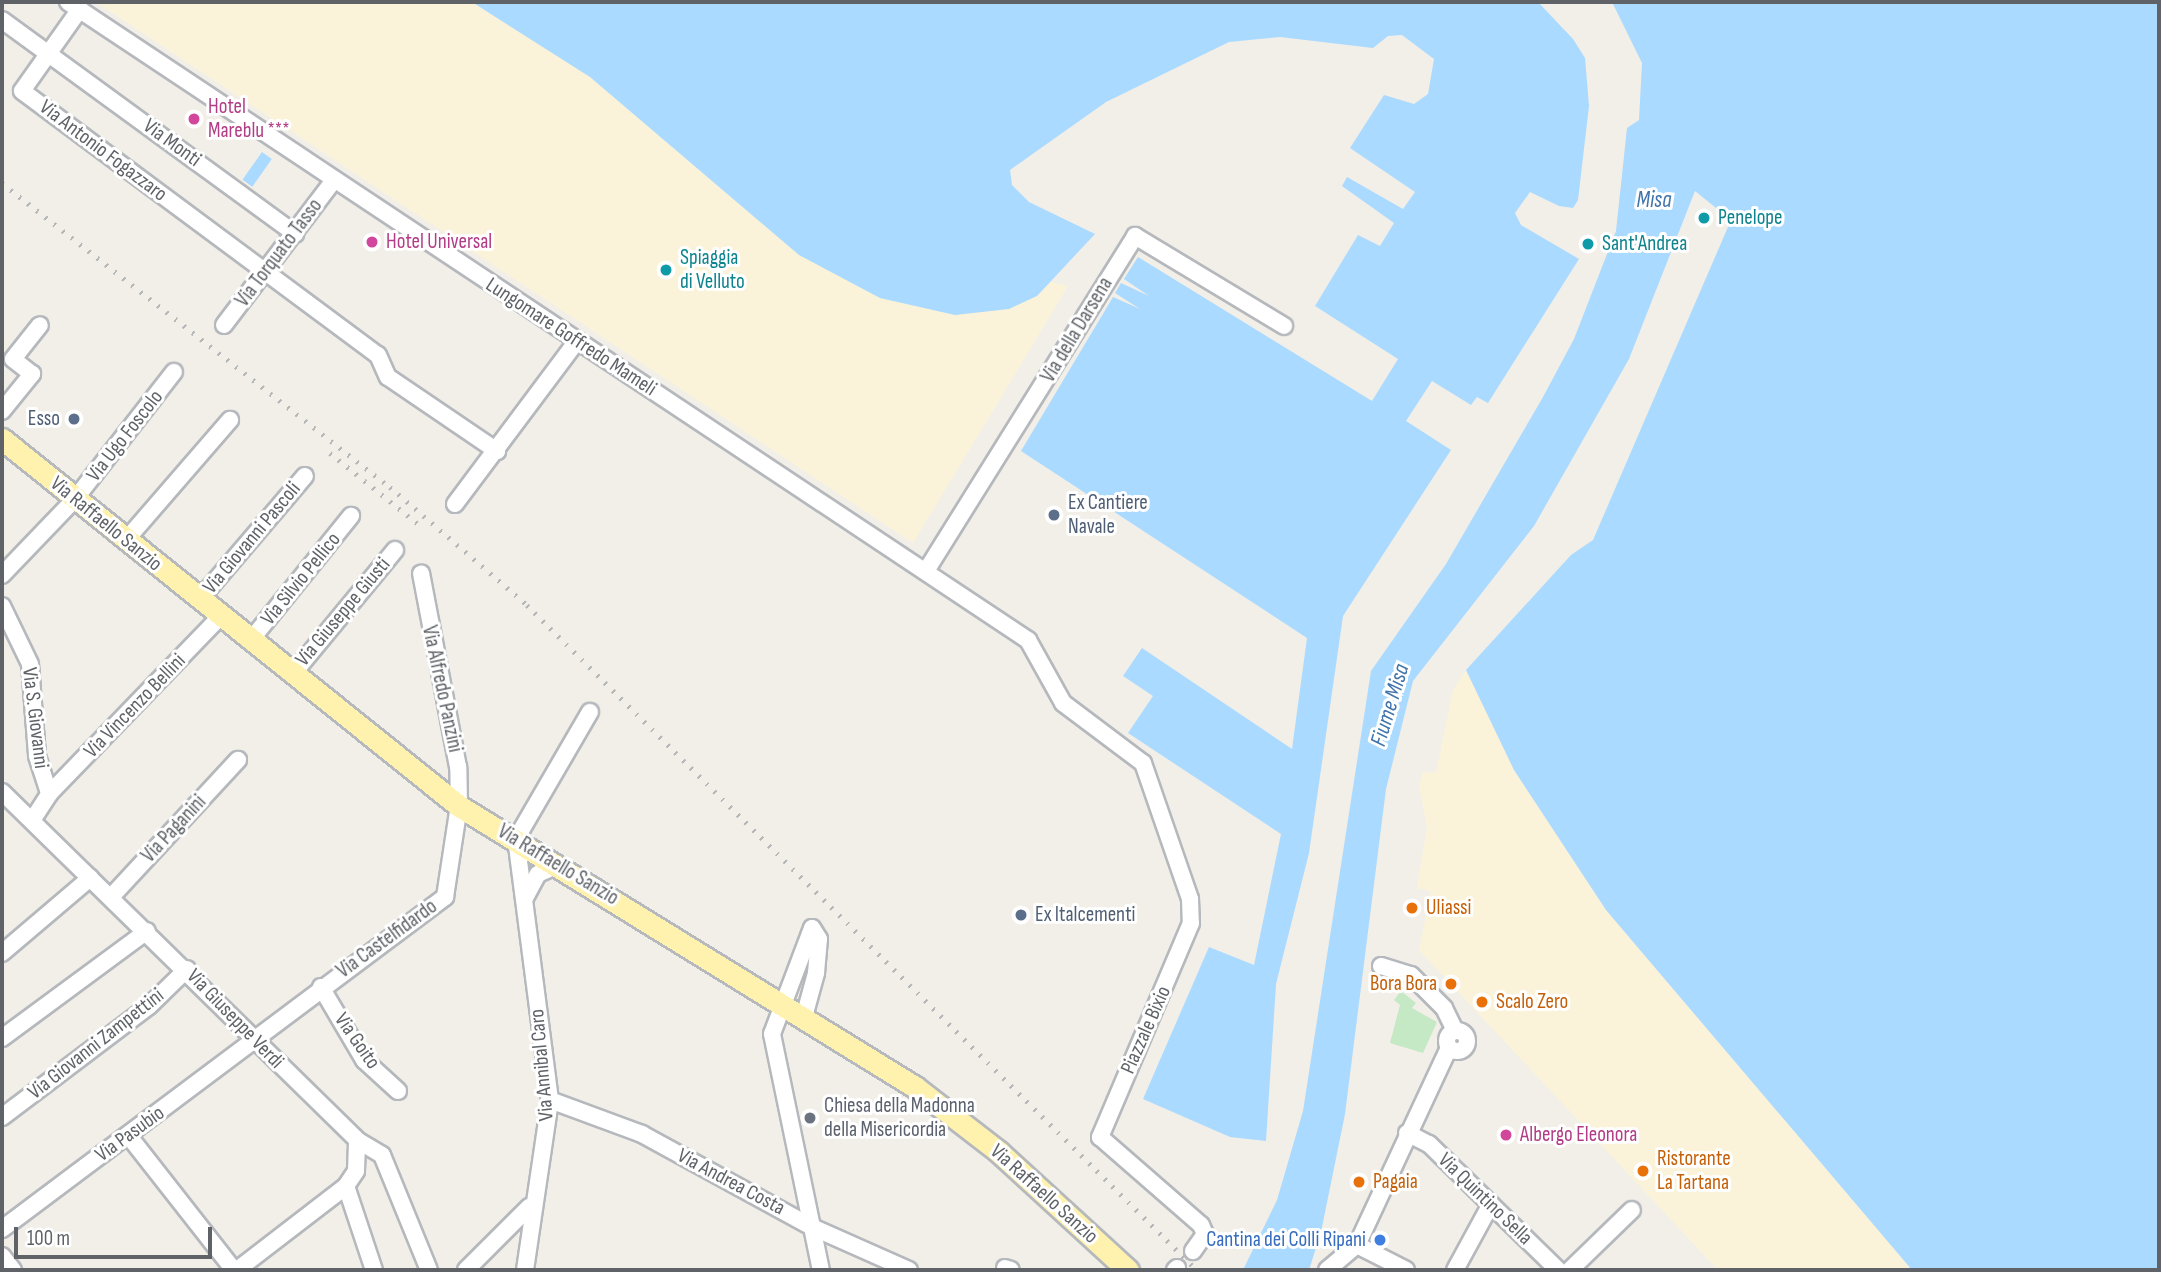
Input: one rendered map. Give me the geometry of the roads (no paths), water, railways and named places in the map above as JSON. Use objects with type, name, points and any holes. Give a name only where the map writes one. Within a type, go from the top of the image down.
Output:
[{"type":"main road","name":"Via Raffaello Sanzio","points":[[2,439],[292,675],[459,806],[804,1017],[958,1118],[1128,1270]]},
{"type":"street","name":"Via Antonio Fogazzaro","points":[[74,6],[49,53],[22,91],[265,272]]},
{"type":"street","name":"Lungomare Goffredo Mameli","points":[[74,6],[926,571],[1037,650],[1063,703],[1143,763],[1190,899],[1191,923]]},
{"type":"street","name":"Via Monti","points":[[2,20],[295,233]]},
{"type":"street","name":"Via Torquato Tasso","points":[[224,325],[334,180]]},
{"type":"street","name":"Via della Darsena","points":[[926,571],[1135,236],[1284,326]]},
{"type":"street","points":[[265,272],[377,355],[388,377],[497,451]]},
{"type":"street","points":[[2,411],[32,374],[13,359],[40,325]]},
{"type":"street","points":[[455,504],[577,341]]},
{"type":"street","name":"Via Ugo Foscolo","points":[[75,499],[174,372]]},
{"type":"street","points":[[126,540],[230,420]]},
{"type":"street","name":"Via Giovanni Pascoli","points":[[200,600],[305,476]]},
{"type":"street","points":[[2,575],[75,499]]},
{"type":"street","name":"Via Silvio Pellico","points":[[250,641],[351,516]]},
{"type":"street","name":"Via Giuseppe Giusti","points":[[292,675],[395,550]]},
{"type":"street","name":"Via Alfredo Panzini","points":[[421,573],[458,767],[459,806]]},
{"type":"street","name":"Via S. Giovanni","points":[[2,606],[30,664],[37,756],[48,794]]},
{"type":"street","name":"Via Vincenzo Bellini","points":[[33,819],[48,794],[220,617]]},
{"type":"street","points":[[516,839],[590,712]]},
{"type":"street","name":"Via Paganini","points":[[111,897],[238,760]]},
{"type":"street","name":"Via Giuseppe Verdi","points":[[2,792],[187,969],[357,1140],[382,1156],[394,1176],[429,1270]]},
{"type":"street","name":"Via Castelfidardo","points":[[258,1041],[321,987],[445,897],[459,806]]},
{"type":"street","name":"Via Annibal Caro","points":[[516,839],[550,1100],[530,1205],[525,1270]]},
{"type":"street","points":[[524,900],[538,874],[558,865]]},
{"type":"street","points":[[6,944],[90,878]]},
{"type":"street","name":"Piazzale Bixio","points":[[1191,923],[1100,1137],[1201,1225],[1205,1234],[1193,1251]]},
{"type":"street","points":[[804,1017],[816,973],[816,929],[805,932],[797,982],[781,1003],[772,1034],[821,1270]]},
{"type":"street","points":[[2,1038],[147,930]]},
{"type":"street","points":[[1334,1268],[1357,1245],[1449,1048],[1447,1038],[1455,1031],[1444,1008],[1411,975],[1381,966]]},
{"type":"street","name":"Via Giovanni Zampettini","points":[[2,1116],[149,1006],[187,969]]},
{"type":"street","name":"Via Goito","points":[[321,987],[365,1060],[398,1091]]},
{"type":"street","name":"Via Pasubio","points":[[2,1229],[258,1041]]},
{"type":"street","name":"Via Andrea Costa","points":[[550,1100],[642,1134],[812,1227],[909,1270]]},
{"type":"street","name":"Via Quintino Sella","points":[[1407,1133],[1429,1144],[1560,1270]]},
{"type":"street","points":[[128,1135],[236,1270],[346,1186],[356,1171],[357,1140]]},
{"type":"street","points":[[346,1186],[374,1270]]},
{"type":"street","points":[[1455,1270],[1491,1203]]},
{"type":"street","points":[[466,1270],[492,1251],[530,1205]]},
{"type":"street","points":[[1560,1270],[1632,1210]]},
{"type":"street","points":[[1357,1245],[1406,1270]]},
{"type":"street","points":[[492,1251],[517,1258],[525,1270]]},
{"type":"street","points":[[2,1256],[13,1270]]},
{"type":"water","points":[[472,2],[1538,2],[1573,39],[1585,58],[1589,106],[1578,200],[1573,208],[1559,206],[1530,192],[1515,213],[1521,225],[1579,259],[1488,403],[1477,397],[1471,405],[1432,381],[1406,421],[1451,450],[1343,616],[1309,853],[1276,984],[1266,1141],[1230,1137],[1143,1099],[1209,947],[1254,965],[1281,834],[1128,733],[1153,696],[1123,676],[1142,648],[1292,749],[1307,638],[1021,451],[1113,297],[1140,309],[1115,293],[1121,283],[1149,296],[1124,279],[1138,257],[1372,401],[1398,359],[1315,306],[1358,235],[1380,246],[1394,223],[1342,186],[1347,177],[1403,209],[1415,192],[1350,148],[1384,95],[1414,104],[1428,94],[1434,59],[1402,35],[1388,36],[1373,48],[1280,37],[1229,42],[1106,102],[1010,170],[1012,185],[1029,202],[1095,234],[1037,296],[1009,309],[955,315],[880,298],[799,255],[590,77]]},
{"type":"water","points":[[1612,2],[2159,2],[2159,1270],[1912,1270],[1606,910],[1514,770],[1466,670],[1571,555],[1593,540],[1731,220],[1695,191],[1629,359],[1534,526],[1413,681],[1386,789],[1345,1114],[1321,1232],[1309,1270],[1243,1270],[1277,1200],[1303,1111],[1371,671],[1446,564],[1543,397],[1574,339],[1616,231],[1627,128],[1639,120],[1642,63]]},
{"type":"water","points":[[262,152],[272,159],[252,187],[242,180]]},
{"type":"railway","points":[[2,183],[390,487],[527,605],[1197,1270]]},
{"type":"railway","points":[[330,453],[417,523]]},
{"type":"place","name":"Hotel Mareblu ***","points":[[194,119]]},
{"type":"place","name":"Penelope","points":[[1704,218]]},
{"type":"place","name":"Hotel Universal","points":[[372,242]]},
{"type":"place","name":"Sant'Andrea","points":[[1588,244]]},
{"type":"place","name":"Spiaggia di Velluto","points":[[666,270]]},
{"type":"place","name":"Esso","points":[[74,419]]},
{"type":"place","name":"Ex Cantiere Navale","points":[[1054,515]]},
{"type":"place","name":"Uliassi","points":[[1412,908]]},
{"type":"place","name":"Ex Italcementi","points":[[1021,915]]},
{"type":"place","name":"Bora Bora","points":[[1451,984]]},
{"type":"place","name":"Scalo Zero","points":[[1482,1002]]},
{"type":"place","name":"Chiesa della Madonna della Misericordia","points":[[810,1118]]},
{"type":"place","name":"Albergo Eleonora","points":[[1506,1135]]},
{"type":"place","name":"Ristorante La Tartana","points":[[1643,1171]]},
{"type":"place","name":"Pagaia","points":[[1359,1182]]},
{"type":"place","name":"Cantina dei Colli Ripani","points":[[1380,1240]]},
{"type":"water label","name":"Misa","points":[[1654,200]]},
{"type":"water label","name":"Fiume Misa","points":[[1390,705]]}]
